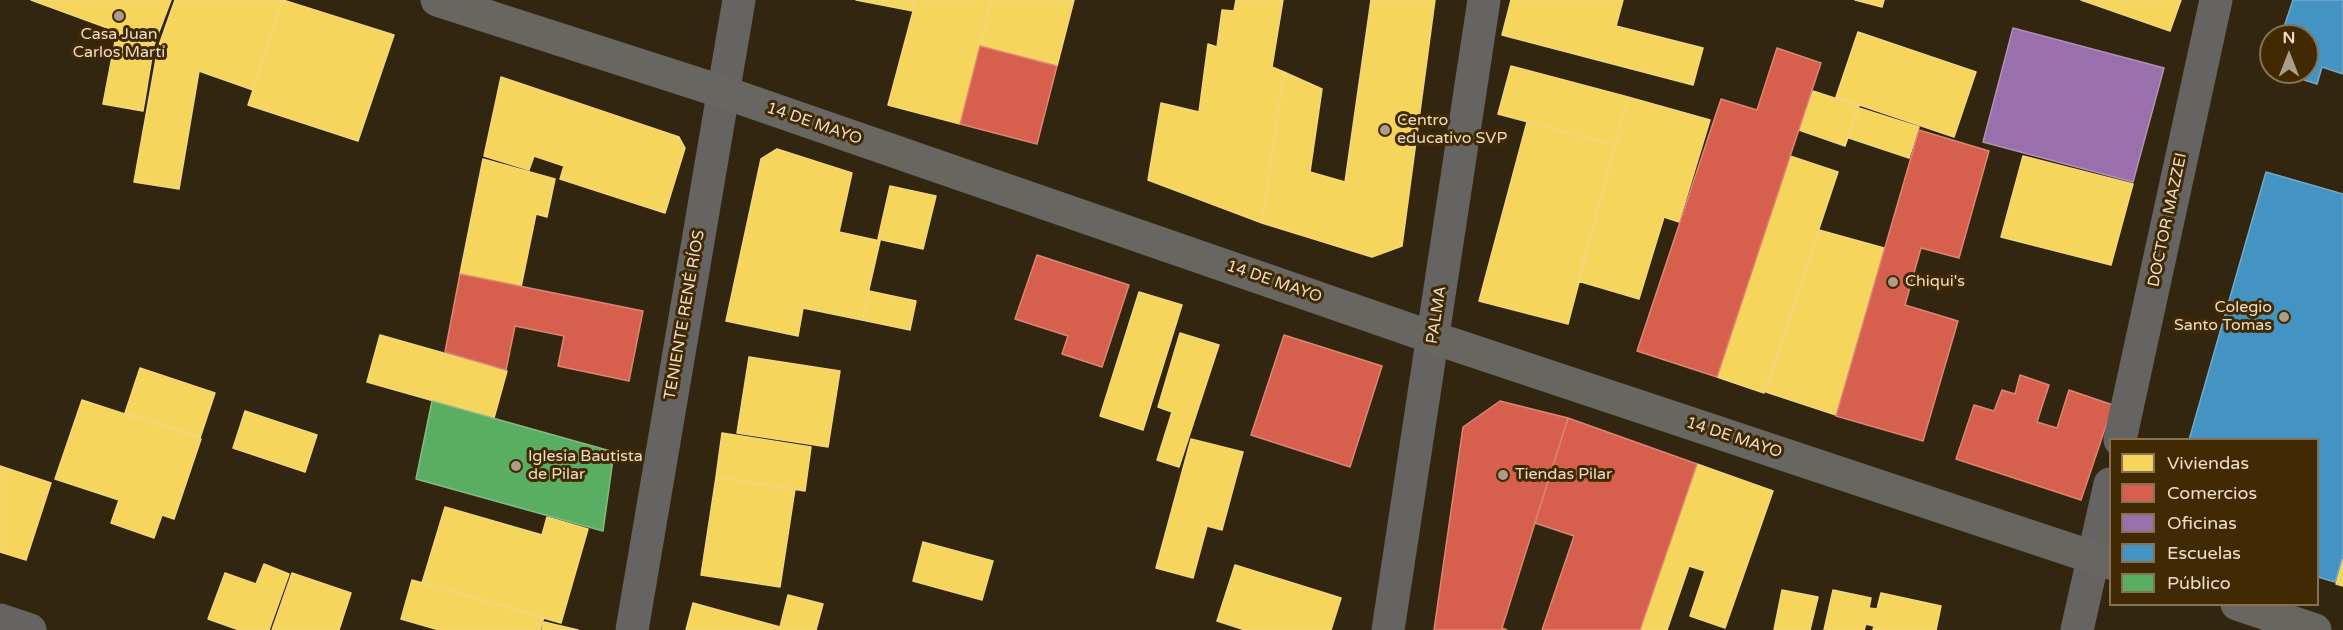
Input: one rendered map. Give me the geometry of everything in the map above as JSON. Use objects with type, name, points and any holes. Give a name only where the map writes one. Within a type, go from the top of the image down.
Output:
[{"type":"main road","name":"14 DE MAYO","points":[[438,0],[723,92],[1434,338],[2102,561]]},
{"type":"main road","points":[[2243,606],[2314,630]]},
{"type":"street","name":"TENIENTE RENÉ RÍOS","points":[[632,630],[739,0]]},
{"type":"street","name":"PALMA","points":[[1388,630],[1484,0]]},
{"type":"street","name":"DOCTOR MAZZEI","points":[[2120,438],[2216,0]]},
{"type":"street","points":[[2077,630],[2102,561],[2109,494]]},
{"type":"street","points":[[0,620],[30,630]]},
{"type":"building: Viviendas","name":"Casa Juan Carlos Martí","points":[[31,0],[171,0],[154,45]]},
{"type":"building: Viviendas","points":[[175,0],[283,0],[253,90],[199,71],[179,189],[134,182],[158,48]]},
{"type":"building: Viviendas","points":[[283,0],[394,35],[358,141],[248,105]]},
{"type":"building: Viviendas","points":[[856,0],[915,0],[913,11]]},
{"type":"building: Viviendas","points":[[916,0],[992,0],[960,124],[888,105]]},
{"type":"building: Viviendas","points":[[992,0],[1074,0],[1057,66],[980,46]]},
{"type":"building: Viviendas","points":[[1236,0],[1283,0],[1272,67],[1284,72],[1262,223],[1148,180],[1161,103],[1199,112],[1208,44],[1217,47],[1222,10],[1234,11]]},
{"type":"building: Viviendas","name":"Centro educativo SVP","points":[[1371,0],[1435,0],[1402,246],[1372,257],[1262,223],[1284,72],[1322,89],[1310,172],[1345,182]]},
{"type":"building: Viviendas","points":[[1511,0],[1623,0],[1616,26],[1703,48],[1693,85],[1502,35]]},
{"type":"building: Viviendas","points":[[1855,0],[1884,0],[1882,7]]},
{"type":"building: Viviendas","points":[[2081,0],[2181,0],[2170,31]]},
{"type":"building: Viviendas","points":[[117,31],[154,45],[143,111],[103,104]]},
{"type":"building: Viviendas","points":[[1858,32],[1976,72],[1954,137],[1836,97]]},
{"type":"building: Viviendas","points":[[1511,66],[1628,97],[1615,145],[1498,114]]},
{"type":"building: Viviendas","points":[[501,77],[679,137],[685,148],[665,213],[560,179],[564,166],[534,156],[529,170],[484,156]]},
{"type":"building: Viviendas","points":[[1813,91],[1859,106],[1845,146],[1799,130]]},
{"type":"building: Viviendas","points":[[1628,97],[1710,120],[1679,222],[1664,217],[1639,299],[1578,281]]},
{"type":"building: Viviendas","points":[[1859,108],[1919,127],[1909,158],[1849,138]]},
{"type":"building: Viviendas","points":[[1527,122],[1615,145],[1568,324],[1479,301]]},
{"type":"building: Viviendas","points":[[777,149],[852,173],[839,232],[880,241],[862,320],[803,308],[798,336],[726,321],[761,159]]},
{"type":"building: Viviendas","points":[[1790,156],[1838,172],[1764,393],[1717,377]]},
{"type":"building: Viviendas","points":[[2023,156],[2133,184],[2111,265],[2001,237]]},
{"type":"building: Viviendas","points":[[483,159],[555,179],[547,217],[536,214],[521,287],[460,274]]},
{"type":"building: Viviendas","points":[[890,186],[936,196],[923,249],[878,239]]},
{"type":"building: Viviendas","points":[[1819,230],[1884,248],[1836,415],[1766,392]]},
{"type":"building: Viviendas","points":[[869,291],[916,301],[910,330],[862,320]]},
{"type":"building: Viviendas","points":[[1139,292],[1182,305],[1143,430],[1100,416]]},
{"type":"building: Viviendas","points":[[1180,333],[1219,345],[1179,467],[1157,460],[1172,412],[1158,407]]},
{"type":"building: Viviendas","points":[[380,335],[507,371],[494,418],[367,382]]},
{"type":"building: Viviendas","points":[[749,357],[840,371],[828,447],[737,433]]},
{"type":"building: Viviendas","points":[[140,368],[215,393],[200,438],[125,413]]},
{"type":"building: Viviendas","points":[[82,400],[201,439],[174,519],[162,515],[154,538],[111,523],[119,500],[55,479]]},
{"type":"building: Viviendas","points":[[245,411],[317,435],[305,472],[233,448]]},
{"type":"building: Viviendas","points":[[722,433],[811,447],[805,491],[716,477]]},
{"type":"building: Viviendas","points":[[1191,439],[1243,452],[1222,530],[1207,526],[1193,578],[1156,568]]},
{"type":"building: Viviendas","points":[[1697,464],[1773,491],[1725,628],[1690,616],[1705,571],[1689,566],[1667,630],[1640,630]]},
{"type":"building: Viviendas","points":[[0,466],[51,483],[26,560],[0,552]]},
{"type":"building: Viviendas","points":[[716,477],[795,489],[780,587],[701,575]]},
{"type":"building: Viviendas","points":[[445,507],[542,535],[547,517],[588,529],[561,623],[422,583]]},
{"type":"building: Viviendas","points":[[923,542],[993,561],[982,600],[913,581]]},
{"type":"building: Viviendas","points":[[2343,559],[2343,586],[2336,584]]},
{"type":"building: Viviendas","points":[[264,564],[289,574],[269,630],[239,630],[208,619],[225,573],[256,584]]},
{"type":"building: Viviendas","points":[[1235,565],[1341,598],[1331,630],[1245,630],[1217,621]]},
{"type":"building: Viviendas","points":[[292,573],[351,593],[339,630],[272,630]]},
{"type":"building: Viviendas","points":[[412,580],[544,617],[540,630],[439,630],[401,619]]},
{"type":"building: Viviendas","points":[[1782,590],[1818,597],[1810,630],[1774,630]]},
{"type":"building: Viviendas","points":[[1833,590],[1871,598],[1869,608],[1877,609],[1881,593],[1941,606],[1936,630],[1873,630],[1874,626],[1866,624],[1864,630],[1824,630]]},
{"type":"building: Viviendas","points":[[788,595],[823,604],[816,630],[686,630],[693,603],[780,627]]},
{"type":"building: Viviendas","points":[[544,622],[578,630],[542,630]]},
{"type":"building: Comercios","points":[[980,46],[1057,66],[1037,144],[960,124]]},
{"type":"building: Comercios","points":[[1777,48],[1821,63],[1717,377],[1637,351],[1721,99],[1757,110]]},
{"type":"building: Comercios","name":"Chiqui's","points":[[1919,130],[1989,151],[1959,258],[1921,248],[1905,305],[1958,321],[1923,441],[1836,416]]},
{"type":"building: Comercios","points":[[1037,255],[1129,285],[1102,367],[1062,354],[1068,336],[1015,319]]},
{"type":"building: Comercios","points":[[460,274],[643,311],[629,381],[558,366],[564,336],[515,326],[506,370],[445,352]]},
{"type":"building: Comercios","points":[[1284,335],[1382,366],[1350,467],[1251,435]]},
{"type":"building: Comercios","points":[[2020,375],[2049,385],[2037,422],[2057,428],[2069,390],[2113,405],[2081,500],[1956,459],[1974,405],[1994,411],[2002,390],[2015,394]]},
{"type":"building: Comercios","name":"Tiendas Pilar","points":[[1500,401],[1568,418],[1502,628],[1507,630],[1434,630],[1463,427]]},
{"type":"building: Comercios","points":[[1568,418],[1697,464],[1640,630],[1542,630],[1574,536],[1535,523]]},
{"type":"building: Oficinas","points":[[2013,28],[2164,68],[2133,182],[1983,142]]},
{"type":"building: Escuelas","points":[[2293,0],[2343,0],[2343,74],[2322,67],[2319,77],[2319,24],[2285,24]]},
{"type":"building: Escuelas","name":"Colegio Santo Tomas","points":[[2266,172],[2343,194],[2343,555],[2335,582],[2319,577],[2319,438],[2190,438]]},
{"type":"building: Público","name":"Iglesia Bautista de Pilar","points":[[432,401],[614,452],[603,531],[416,479]]},
{"type":"place","name":"Casa Juan Carlos Martí","points":[[119,16]]},
{"type":"place","name":"Centro educativo SVP","points":[[1385,130]]},
{"type":"place","name":"Chiqui's","points":[[1893,282]]},
{"type":"place","name":"Colegio Santo Tomas","points":[[2284,317]]},
{"type":"place","name":"Iglesia Bautista de Pilar","points":[[516,466]]},
{"type":"place","name":"Tiendas Pilar","points":[[1503,475]]}]
